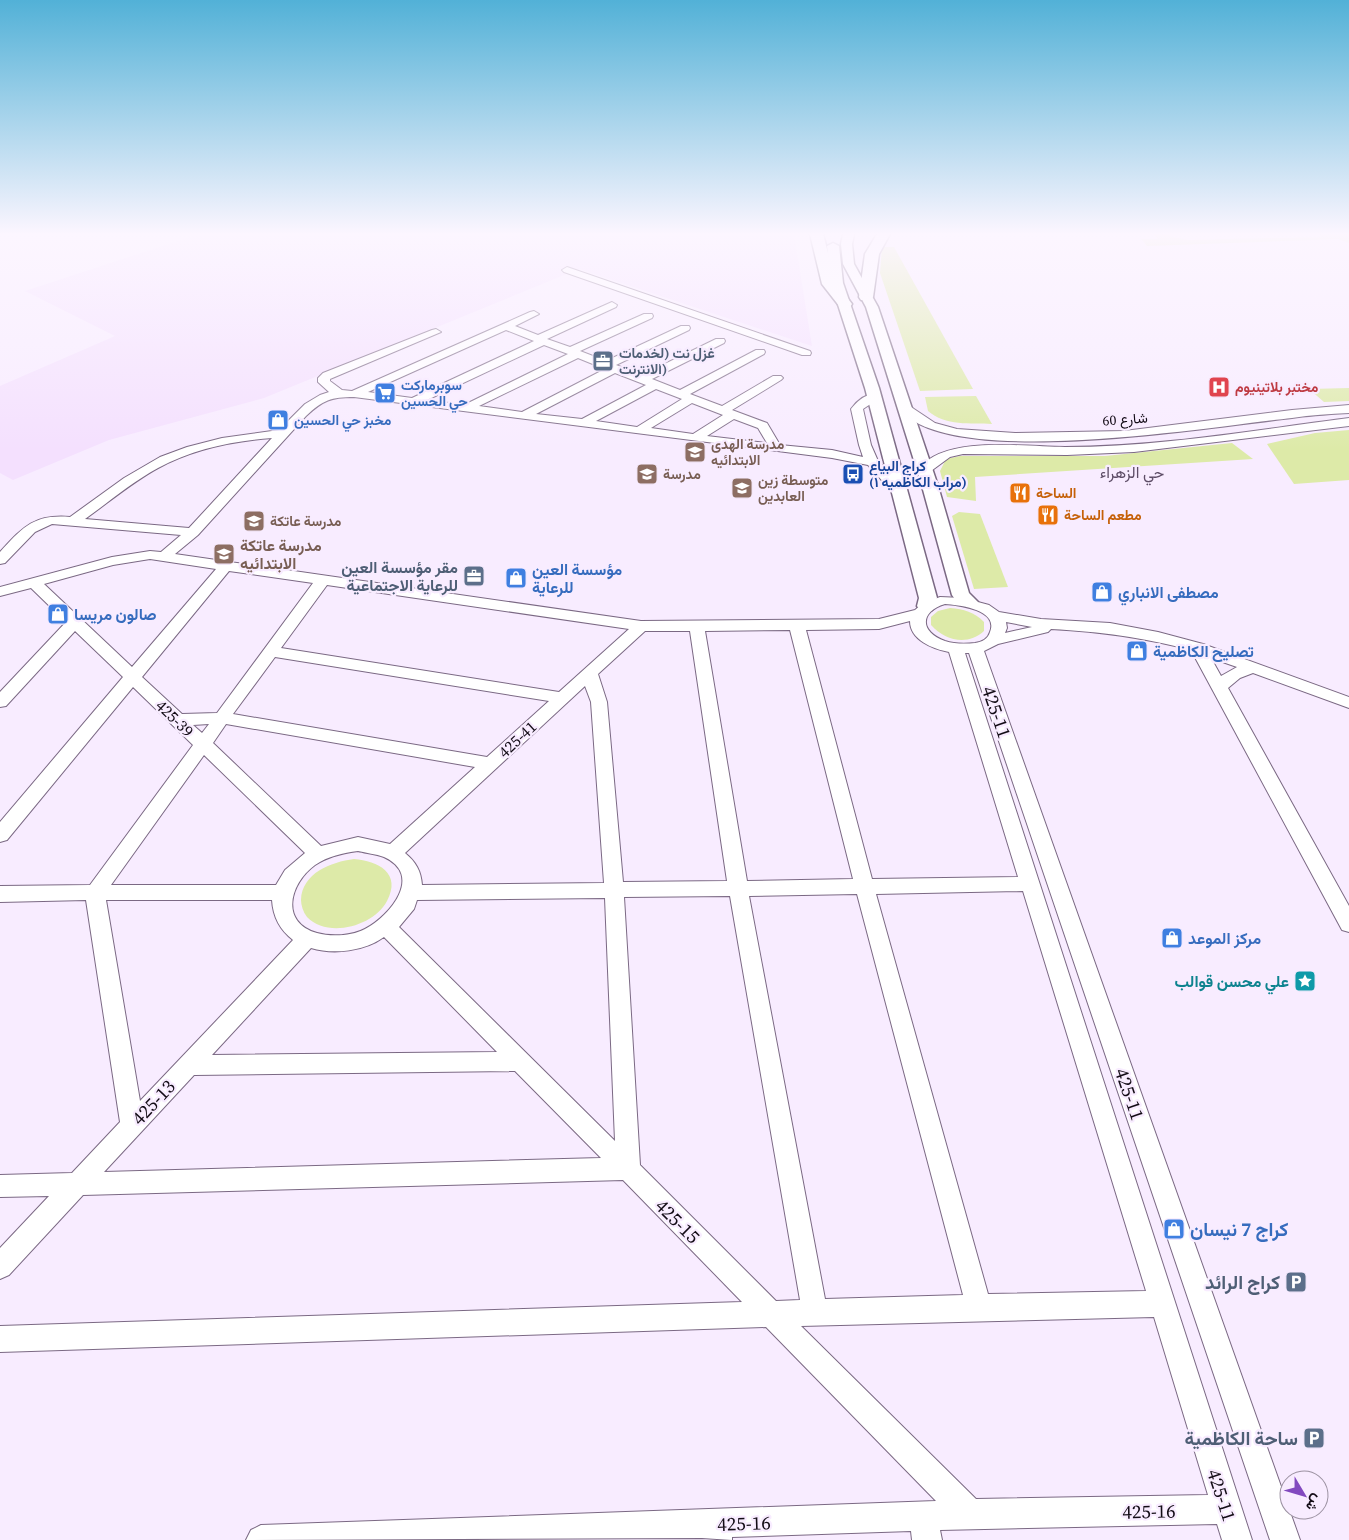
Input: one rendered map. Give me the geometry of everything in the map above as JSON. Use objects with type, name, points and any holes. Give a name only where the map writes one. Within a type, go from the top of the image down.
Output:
[{"type":"main road","points":[[846,306],[873,392],[928,598],[922,610]]},
{"type":"main road","points":[[870,306],[935,496],[961,595],[968,602]]},
{"type":"main road","points":[[873,392],[902,398]]},
{"type":"main road","points":[[901,495],[921,502],[935,496]]},
{"type":"main road","points":[[907,517],[911,514],[924,512],[941,519]]},
{"type":"street","points":[[413,402],[610,306]]},
{"type":"street","points":[[670,306],[806,353]]},
{"type":"street","points":[[354,394],[534,314]]},
{"type":"street","points":[[466,408],[648,316]]},
{"type":"street","points":[[507,327],[763,426],[776,448]]},
{"type":"street","points":[[523,416],[684,328]]},
{"type":"street","points":[[338,394],[324,382],[324,378],[327,375],[436,332]]},
{"type":"street","points":[[644,380],[720,341]]},
{"type":"street","points":[[681,394],[760,352]]},
{"type":"street","points":[[695,438],[777,378]]},
{"type":"street","points":[[584,423],[656,384]]},
{"type":"street","points":[[873,392],[857,409],[865,445],[872,462],[901,495]]},
{"type":"street","points":[[164,557],[193,532],[283,433],[315,402],[325,396],[338,394],[354,394],[818,452],[872,462]]},
{"type":"street","points":[[638,430],[692,398]]},
{"type":"street","name":"شارع 60","points":[[902,398],[931,426],[971,435],[1053,437],[1124,435],[1260,418],[1349,410]]},
{"type":"street","points":[[1260,418],[1252,423],[1253,426],[1271,432]]},
{"type":"street","name":"شارع 60","points":[[926,468],[946,454],[963,450],[1094,451],[1232,438],[1349,422]]},
{"type":"street","points":[[1216,424],[1234,430],[1236,432],[1232,438]]},
{"type":"street","points":[[72,522],[150,467],[169,458],[239,438],[283,433]]},
{"type":"street","points":[[818,452],[843,450],[865,445]]},
{"type":"street","points":[[0,560],[34,525],[42,520],[193,532]]},
{"type":"street","points":[[0,592],[136,556],[164,557],[640,626],[879,624],[965,645],[1065,626]]},
{"type":"street","points":[[0,836],[225,567]]},
{"type":"street","points":[[132,1125],[94,892],[204,745],[322,581]]},
{"type":"street","name":"425-39","points":[[33,582],[318,854]]},
{"type":"street","points":[[879,624],[922,610],[945,600],[968,602],[987,609],[999,623],[999,632],[965,645],[919,629],[917,621],[922,610]]},
{"type":"street","points":[[993,615],[1033,623],[1110,628],[1153,634],[1197,647],[1349,703]]},
{"type":"street","points":[[0,702],[75,622]]},
{"type":"street","name":"425-41","points":[[394,852],[640,626]]},
{"type":"street","points":[[797,626],[864,885],[978,1307]]},
{"type":"street","points":[[697,627],[738,887],[815,1313]]},
{"type":"street","name":"425-11","points":[[965,645],[1029,884],[1237,1540]]},
{"type":"street","name":"425-11","points":[[965,645],[1285,1540]]},
{"type":"street","points":[[1197,647],[1349,924]]},
{"type":"street","points":[[271,651],[562,698]]},
{"type":"street","points":[[1219,687],[1228,677],[1239,671],[1254,668]]},
{"type":"street","points":[[0,1186],[628,1169],[614,890],[599,702],[589,672]]},
{"type":"street","points":[[177,720],[222,718],[490,764]]},
{"type":"street","points":[[358,844],[377,845],[394,852],[406,863],[413,877],[412,893],[403,911],[387,927],[368,937],[347,943],[326,944],[307,939],[290,928],[282,912],[282,893],[290,878],[302,865],[318,854],[337,847],[358,844]]},
{"type":"street","points":[[412,893],[1029,884]]},
{"type":"street","points":[[0,894],[94,892],[282,893]]},
{"type":"street","name":"425-15","points":[[387,927],[970,1514]]},
{"type":"street","name":"425-13","points":[[0,1266],[307,939]]},
{"type":"street","points":[[188,1065],[520,1061]]},
{"type":"street","points":[[0,1339],[978,1307],[1162,1304]]},
{"type":"street","name":"425-16","points":[[261,1540],[925,1528],[970,1514],[1226,1509]]},
{"type":"shaded area","points":[[55,306],[489,306],[264,398],[109,440],[13,480],[0,473],[0,386],[115,336]]},
{"type":"shaded area","points":[[691,306],[806,306],[812,346]]},
{"type":"green space","points":[[891,306],[927,306],[973,389],[920,391]]},
{"type":"green space","points":[[1349,388],[1349,401],[1324,402],[1309,389]]},
{"type":"green space","points":[[976,396],[992,424],[958,423],[942,419],[928,411],[925,397]]},
{"type":"green space","points":[[1349,430],[1349,480],[1294,484],[1267,444],[1315,433]]},
{"type":"green space","points":[[1232,443],[1253,459],[975,477],[976,501],[947,497],[940,471],[946,459],[960,456],[1105,456]]},
{"type":"green space","points":[[959,512],[980,514],[1008,587],[974,589],[952,516]]},
{"type":"green space","points":[[950,608],[973,613],[984,622],[984,631],[978,636],[964,640],[957,640],[943,635],[931,625],[931,617],[938,611]]},
{"type":"green space","points":[[354,859],[371,862],[385,870],[392,883],[387,901],[381,910],[372,917],[350,927],[338,928],[316,924],[307,917],[302,906],[301,900],[306,883],[319,870],[327,866]]},
{"type":"place","name":"غزل نت (لخدمات الانترنت)","points":[[603,361]]},
{"type":"place","name":"مختبر بلاتينيوم","points":[[1219,387]]},
{"type":"place","name":"سوبرماركت حي الحسين","points":[[385,393]]},
{"type":"place","name":"مخبز حي الحسين","points":[[278,420]]},
{"type":"place","name":"مدرسة الهدى الابتدائيه","points":[[695,452]]},
{"type":"place","name":"مدرسة","points":[[647,474]]},
{"type":"place","name":"كراج البياع (مراب الكاظميه ١)","points":[[853,474]]},
{"type":"place","name":"متوسطة زين العابدين","points":[[742,488]]},
{"type":"place","name":"الساحة","points":[[1020,493]]},
{"type":"place","name":"مطعم الساحة","points":[[1048,515]]},
{"type":"place","name":"مدرسة عاتكة","points":[[254,521]]},
{"type":"place","name":"مدرسة عاتكة الابتدائيه","points":[[224,554]]},
{"type":"place","name":"مقر مؤسسة العين للرعاية الاجتماعية","points":[[474,576]]},
{"type":"place","name":"مؤسسة العين للرعاية","points":[[516,578]]},
{"type":"place","name":"مصطفى الانباري","points":[[1102,592]]},
{"type":"place","name":"صالون مريسا","points":[[58,614]]},
{"type":"place","name":"تصليح الكاظمية","points":[[1137,651]]},
{"type":"place","name":"مركز الموعد","points":[[1172,938]]},
{"type":"place","name":"علي محسن قوالب","points":[[1305,981]]},
{"type":"place","name":"كراج 7 نيسان","points":[[1174,1229]]},
{"type":"place","name":"كراج الرائد","points":[[1296,1282]]},
{"type":"place","name":"ساحة الكاظمية","points":[[1314,1438]]},
{"type":"district","name":"حي الزهراء","points":[[1132,472]]}]
